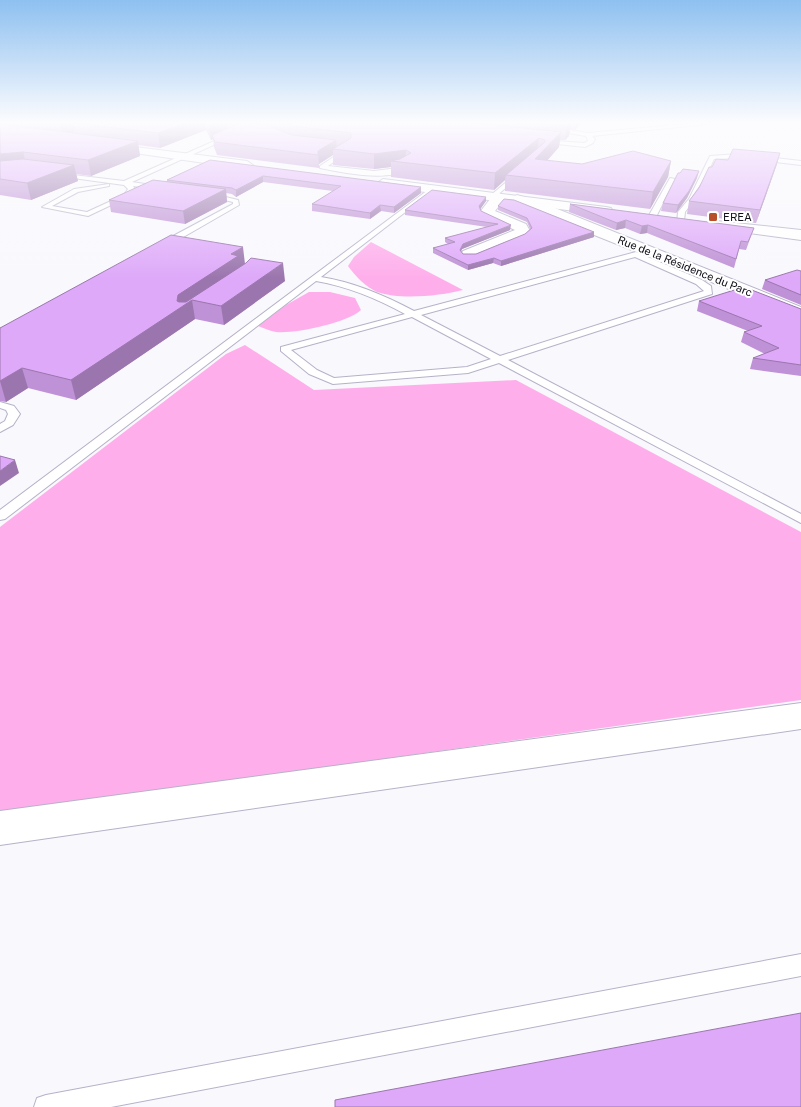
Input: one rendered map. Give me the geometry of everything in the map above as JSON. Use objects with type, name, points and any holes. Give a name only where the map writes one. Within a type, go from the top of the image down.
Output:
[{"type":"street","points":[[320,175],[801,235]]},
{"type":"street","points":[[469,254],[523,231],[521,227],[488,212],[496,197]]},
{"type":"street","name":"Rue de la Résidence du Parc","points":[[517,199],[801,313]]},
{"type":"street","name":"Rue de la Résidence du Parc","points":[[588,209],[582,213],[581,219],[598,230]]},
{"type":"street","points":[[0,828],[801,716]]},
{"type":"lane","points":[[60,175],[164,188]]},
{"type":"lane","points":[[125,183],[132,190],[126,196],[88,214],[46,207],[76,190],[125,183],[143,175]]},
{"type":"lane","points":[[496,197],[519,175]]},
{"type":"lane","points":[[690,222],[682,212],[692,199],[704,175]]},
{"type":"lane","points":[[652,217],[672,179]]},
{"type":"lane","points":[[0,516],[432,189]]},
{"type":"lane","points":[[153,251],[236,205],[236,201],[232,198],[203,194]]},
{"type":"lane","points":[[170,241],[188,245]]},
{"type":"lane","points":[[636,254],[699,282],[708,288],[709,292],[468,370],[333,381],[312,372],[284,350],[415,315],[636,254]]},
{"type":"lane","points":[[314,278],[332,281],[376,297],[415,315],[801,519]]},
{"type":"lane","points":[[0,405],[10,408],[14,414],[9,423],[0,429]]},
{"type":"lane","points":[[46,1107],[801,965]]},
{"type":"shaded area","points":[[371,242],[463,290],[432,295],[397,296],[373,290],[361,281],[348,266],[354,257]]},
{"type":"shaded area","points":[[309,292],[330,292],[355,298],[361,310],[354,315],[333,323],[308,329],[276,332],[258,326],[286,305]]},
{"type":"shaded area","points":[[245,345],[314,390],[516,380],[801,532],[801,700],[0,813],[0,527],[226,354]]},
{"type":"building","points":[[0,175],[49,175],[27,183],[0,179]]},
{"type":"building","points":[[178,175],[325,175],[421,187],[394,207],[380,205],[370,213],[312,204],[341,186],[263,176],[236,190],[167,180]]},
{"type":"building","points":[[506,175],[663,175],[653,192]]},
{"type":"building","points":[[677,175],[697,175],[689,191],[678,205],[663,203]]},
{"type":"building","points":[[705,175],[772,175],[760,210],[689,201],[699,188]]},
{"type":"building","points":[[153,180],[226,189],[183,211],[109,200]]},
{"type":"building","points":[[432,190],[486,197],[479,206],[481,211],[511,225],[463,244],[460,250],[463,254],[476,254],[525,234],[532,228],[527,218],[498,206],[504,199],[514,200],[594,232],[501,261],[494,258],[468,265],[433,248],[455,242],[445,238],[498,224],[405,210]]},
{"type":"building","points":[[570,204],[754,228],[748,242],[741,241],[736,259],[648,225],[642,226],[626,220],[617,223]]},
{"type":"building","points":[[171,235],[243,247],[231,254],[238,256],[178,295],[177,301],[179,302],[186,302],[251,258],[283,263],[221,306],[192,300],[71,380],[22,368],[0,381],[0,328]]},
{"type":"building","points":[[797,270],[801,271],[801,295],[765,280]]},
{"type":"building","points":[[744,287],[801,309],[801,365],[753,358],[779,348],[744,332],[762,326],[699,301]]},
{"type":"building","points":[[0,456],[15,460],[0,471]]},
{"type":"building","points":[[801,1013],[801,1107],[335,1107],[335,1100]]},
{"type":"place","name":"EREA","points":[[713,217]]}]
